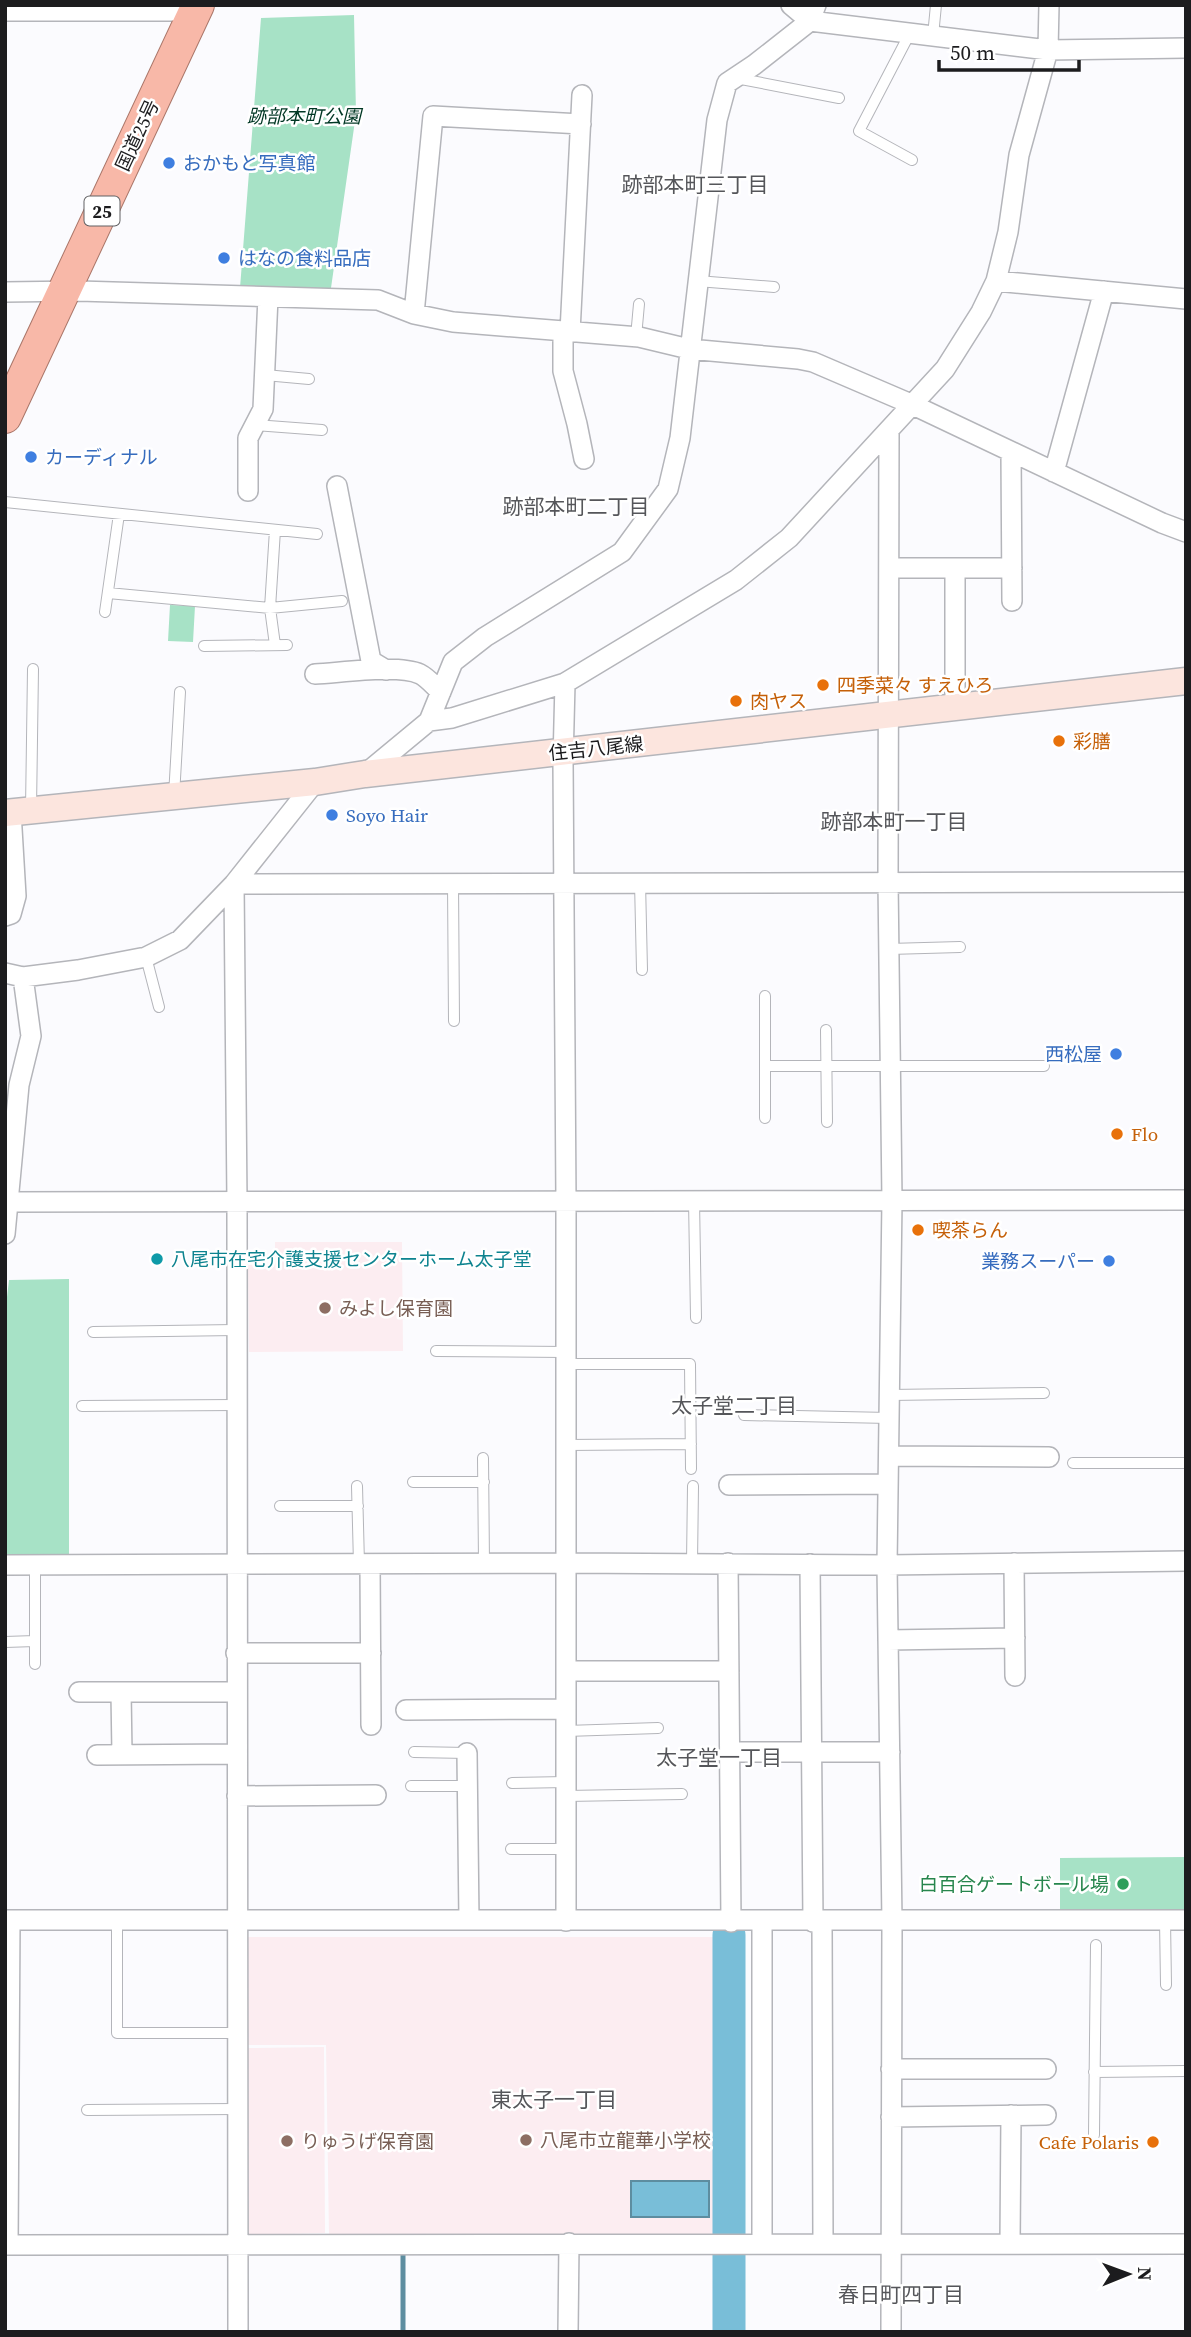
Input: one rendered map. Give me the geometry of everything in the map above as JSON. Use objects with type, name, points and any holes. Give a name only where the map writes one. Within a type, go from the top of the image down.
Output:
[{"type":"highway","name":"国道25号","points":[[5,417],[196,8]]},
{"type":"main road","name":"住吉八尾線","points":[[16,812],[315,782],[563,751],[1186,681]]},
{"type":"street","points":[[791,5],[813,13],[910,33],[1048,50],[1186,48]]},
{"type":"street","points":[[429,721],[452,718],[565,683],[736,580],[789,538],[945,369],[981,312],[996,281],[1009,232],[1019,155],[1048,50],[1049,5]]},
{"type":"street","points":[[5,11],[196,8]]},
{"type":"street","points":[[365,774],[429,721],[453,662],[485,636],[622,552],[668,489],[680,438],[717,120],[727,83],[813,13]]},
{"type":"street","points":[[582,95],[563,371],[584,459]]},
{"type":"street","points":[[414,314],[433,116],[581,124]]},
{"type":"street","points":[[996,281],[1186,299]]},
{"type":"street","points":[[5,292],[65,291],[378,300],[414,314],[453,322],[636,337],[689,349],[813,362],[911,404],[1186,532]]},
{"type":"street","points":[[1054,472],[1104,291]]},
{"type":"street","points":[[248,491],[248,438],[264,409],[268,297]]},
{"type":"street","points":[[889,432],[888,881],[892,1200],[887,1565],[892,1922],[891,2332]]},
{"type":"street","points":[[1011,452],[1012,601]]},
{"type":"street","points":[[337,486],[371,661],[386,670]]},
{"type":"street","points":[[888,568],[1012,568]]},
{"type":"street","points":[[955,568],[955,707]]},
{"type":"street","points":[[315,674],[386,670],[414,672],[441,692]]},
{"type":"street","points":[[565,683],[563,883],[566,1921]]},
{"type":"street","points":[[5,1234],[9,1151],[19,1085],[31,1036],[14,975],[78,970],[146,957],[180,940],[234,884],[315,782]]},
{"type":"street","points":[[5,916],[11,914],[16,896],[16,812]]},
{"type":"street","points":[[234,884],[888,881],[1186,883]]},
{"type":"street","points":[[234,884],[237,1202],[238,2332]]},
{"type":"street","points":[[8,1202],[1186,1200]]},
{"type":"street","points":[[889,1456],[1049,1457]]},
{"type":"street","points":[[729,1485],[888,1485]]},
{"type":"street","points":[[5,1565],[887,1565],[1186,1561]]},
{"type":"street","points":[[728,1563],[731,1922]]},
{"type":"street","points":[[1014,1563],[1015,1676]]},
{"type":"street","points":[[364,1564],[371,1653],[371,1726]]},
{"type":"street","points":[[810,1564],[823,2243]]},
{"type":"street","points":[[888,1640],[1015,1638]]},
{"type":"street","points":[[236,1653],[371,1653]]},
{"type":"street","points":[[566,1671],[729,1671]]},
{"type":"street","points":[[79,1692],[236,1692]]},
{"type":"street","points":[[121,1692],[122,1754]]},
{"type":"street","points":[[406,1710],[566,1709]]},
{"type":"street","points":[[729,1752],[890,1752]]},
{"type":"street","points":[[467,1753],[469,1920]]},
{"type":"street","points":[[97,1755],[237,1754]]},
{"type":"street","points":[[237,1796],[376,1796]]},
{"type":"street","points":[[1186,1920],[7,1920],[6,2245],[1186,2244]]},
{"type":"street","points":[[762,1922],[762,2243]]},
{"type":"street","points":[[891,2069],[1046,2069]]},
{"type":"street","points":[[1010,2243],[1011,2115]]},
{"type":"street","points":[[891,2116],[1046,2115]]},
{"type":"street","points":[[568,2332],[569,2243]]},
{"type":"lane","points":[[933,36],[936,5]]},
{"type":"lane","points":[[910,33],[859,131],[912,160]]},
{"type":"lane","points":[[734,78],[839,98]]},
{"type":"lane","points":[[697,281],[774,286]]},
{"type":"lane","points":[[636,337],[639,304]]},
{"type":"lane","points":[[265,375],[309,379]]},
{"type":"lane","points":[[255,425],[322,430]]},
{"type":"lane","points":[[5,502],[317,534]]},
{"type":"lane","points":[[106,612],[119,514]]},
{"type":"lane","points":[[275,530],[270,608],[275,645]]},
{"type":"lane","points":[[108,593],[270,608],[342,601]]},
{"type":"lane","points":[[204,646],[286,645]]},
{"type":"lane","points":[[16,812],[33,669]]},
{"type":"lane","points":[[174,796],[180,692]]},
{"type":"lane","points":[[640,882],[642,970]]},
{"type":"lane","points":[[453,883],[454,1021]]},
{"type":"lane","points":[[889,949],[960,947]]},
{"type":"lane","points":[[146,957],[159,1007]]},
{"type":"lane","points":[[765,996],[765,1118]]},
{"type":"lane","points":[[826,1030],[827,1122]]},
{"type":"lane","points":[[765,1066],[1044,1066]]},
{"type":"lane","points":[[694,1200],[696,1318]]},
{"type":"lane","points":[[93,1332],[236,1330]]},
{"type":"lane","points":[[436,1351],[690,1364],[691,1469]]},
{"type":"lane","points":[[889,1395],[1044,1393]]},
{"type":"lane","points":[[82,1406],[236,1405]]},
{"type":"lane","points":[[744,1415],[889,1418]]},
{"type":"lane","points":[[566,1445],[691,1444]]},
{"type":"lane","points":[[483,1458],[484,1563]]},
{"type":"lane","points":[[1073,1463],[1186,1463]]},
{"type":"lane","points":[[413,1482],[484,1482]]},
{"type":"lane","points":[[358,1486],[364,1564]]},
{"type":"lane","points":[[692,1563],[693,1486]]},
{"type":"lane","points":[[281,1506],[358,1506]]},
{"type":"lane","points":[[35,1565],[35,1664]]},
{"type":"lane","points":[[5,1642],[35,1641]]},
{"type":"lane","points":[[566,1731],[658,1728]]},
{"type":"lane","points":[[414,1752],[467,1753]]},
{"type":"lane","points":[[512,1783],[566,1789],[682,1794]]},
{"type":"lane","points":[[411,1786],[467,1786]]},
{"type":"lane","points":[[511,1849],[566,1849]]},
{"type":"lane","points":[[117,1919],[117,2033],[238,2033]]},
{"type":"lane","points":[[1165,1920],[1166,1985]]},
{"type":"lane","points":[[1094,2135],[1096,1945]]},
{"type":"lane","points":[[1094,2072],[1186,2071]]},
{"type":"lane","points":[[87,2110],[238,2109]]},
{"type":"shaded area","name":"みよし保育園","points":[[275,1242],[402,1242],[403,1351],[249,1352],[248,1265],[275,1264]]},
{"type":"shaded area","name":"八尾市立龍華小学校","points":[[246,1937],[723,1937],[724,2234],[329,2235],[326,2045],[247,2045]]},
{"type":"shaded area","name":"りゅうげ保育園","points":[[324,2047],[325,2233],[249,2235],[248,2048]]},
{"type":"green space","name":"跡部本町公園","points":[[354,15],[356,114],[331,288],[240,288],[261,18]]},
{"type":"green space","points":[[170,605],[195,606],[193,642],[168,641]]},
{"type":"green space","points":[[69,1279],[69,1559],[5,1560],[5,1314],[9,1280]]},
{"type":"green space","name":"白百合ゲートボール場","points":[[1186,1857],[1186,1909],[1060,1910],[1060,1858]]},
{"type":"water","points":[[631,2181],[709,2181],[709,2217],[631,2217]]},
{"type":"waterway","points":[[729,1935],[729,2332]]},
{"type":"waterway","points":[[403,2251],[403,2332]]},
{"type":"place","name":"おかもと写真館","points":[[169,163]]},
{"type":"place","name":"はなの食料品店","points":[[224,258]]},
{"type":"place","name":"カーディナル","points":[[31,457]]},
{"type":"place","name":"四季菜々 すえひろ","points":[[823,685]]},
{"type":"place","name":"肉ヤス","points":[[736,701]]},
{"type":"place","name":"彩膳","points":[[1059,741]]},
{"type":"place","name":"Soyo Hair","points":[[332,815]]},
{"type":"place","name":"西松屋","points":[[1116,1054]]},
{"type":"place","name":"Flo","points":[[1117,1134]]},
{"type":"place","name":"喫茶らん","points":[[918,1230]]},
{"type":"place","name":"八尾市在宅介護支援センターホーム太子堂","points":[[157,1259]]},
{"type":"place","name":"業務スーパー","points":[[1109,1261]]},
{"type":"place","name":"みよし保育園","points":[[325,1308]]},
{"type":"place","name":"白百合ゲートボール場","points":[[1123,1884]]},
{"type":"place","name":"八尾市立龍華小学校","points":[[526,2140]]},
{"type":"place","name":"りゅうげ保育園","points":[[287,2141]]},
{"type":"place","name":"Cafe Polaris","points":[[1153,2142]]},
{"type":"district","name":"跡部本町三丁目","points":[[695,184]]},
{"type":"district","name":"跡部本町二丁目","points":[[576,506]]},
{"type":"district","name":"跡部本町一丁目","points":[[894,821]]},
{"type":"district","name":"太子堂二丁目","points":[[734,1405]]},
{"type":"district","name":"太子堂一丁目","points":[[719,1757]]},
{"type":"district","name":"東太子一丁目","points":[[554,2099]]},
{"type":"district","name":"春日町四丁目","points":[[901,2294]]}]
